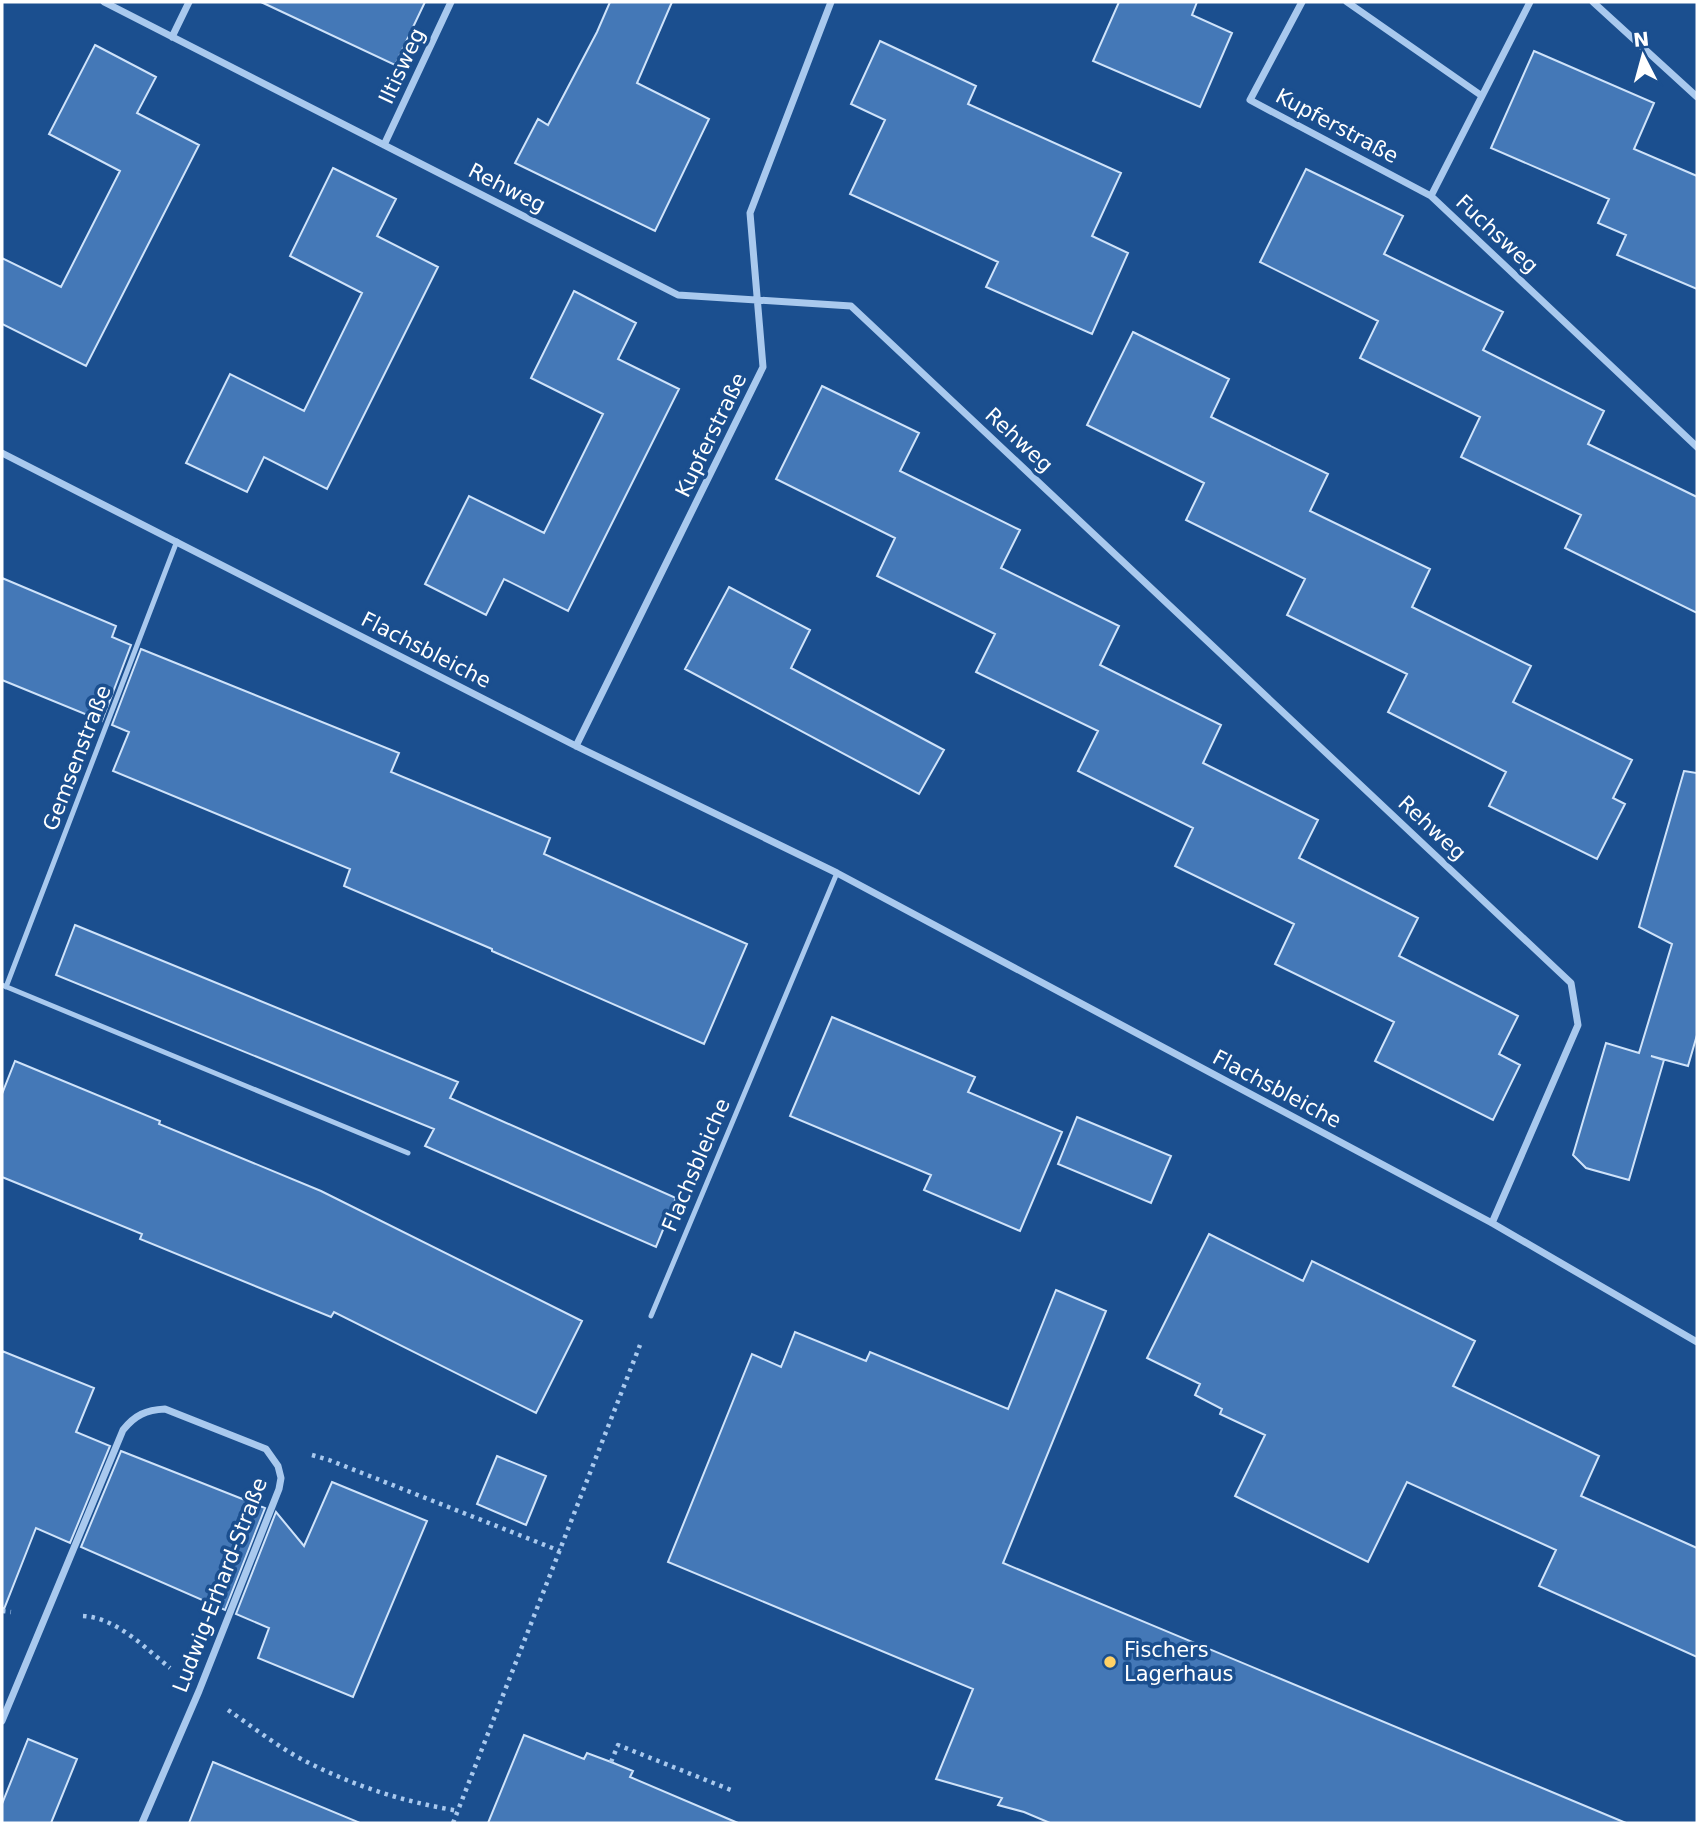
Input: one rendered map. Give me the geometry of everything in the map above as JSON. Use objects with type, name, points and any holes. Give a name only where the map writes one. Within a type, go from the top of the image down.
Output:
[{"type":"street","name":"Rehweg","points":[[104,2],[678,295],[851,306],[1571,983],[1578,1025],[1492,1223]]},
{"type":"street","points":[[172,37],[189,2]]},
{"type":"street","name":"Iltisweg","points":[[384,145],[451,2]]},
{"type":"street","name":"Kupferstraße","points":[[576,746],[764,367],[750,213],[831,2]]},
{"type":"street","name":"Kupferstraße","points":[[1302,2],[1250,100],[1431,195]]},
{"type":"street","points":[[1347,2],[1482,96]]},
{"type":"street","name":"Fuchsweg","points":[[1530,2],[1431,195],[1697,447]]},
{"type":"street","points":[[1593,2],[1697,97]]},
{"type":"street","name":"Flachsbleiche","points":[[2,453],[576,746],[837,873],[1492,1223],[1697,1342]]},
{"type":"street","name":"Ludwig-Erhard-Straße","points":[[2,1721],[123,1430],[131,1420],[151,1409],[165,1409],[266,1449],[278,1466],[281,1478],[279,1489],[199,1691],[142,1823]]},
{"type":"lane","name":"Gemsenstraße","points":[[177,541],[4,986],[408,1153]]},
{"type":"lane","name":"Flachsbleiche","points":[[651,1316],[837,873]]},
{"type":"path","points":[[453,1823],[651,1316]]},
{"type":"path","points":[[266,1449],[298,1452],[330,1460],[560,1551]]},
{"type":"path","points":[[611,1762],[618,1745],[731,1790]]},
{"type":"building","points":[[261,2],[425,2],[395,65]]},
{"type":"building","points":[[610,2],[672,2],[637,83],[709,119],[655,231],[515,163],[538,119],[548,125]]},
{"type":"building","points":[[1119,2],[1197,2],[1192,15],[1232,33],[1200,107],[1093,61]]},
{"type":"building","points":[[880,41],[976,86],[968,104],[1121,173],[1092,236],[1128,253],[1092,334],[986,287],[998,262],[850,194],[885,120],[851,104]]},
{"type":"building","points":[[95,45],[156,77],[137,113],[199,145],[86,366],[2,324],[2,258],[61,287],[120,171],[49,134]]},
{"type":"building","points":[[1534,51],[1654,103],[1634,149],[1697,176],[1697,289],[1617,255],[1626,235],[1598,223],[1609,199],[1491,148]]},
{"type":"building","points":[[333,168],[396,199],[377,236],[438,267],[327,489],[264,457],[247,492],[186,463],[230,374],[304,411],[362,293],[290,256]]},
{"type":"building","points":[[1306,169],[1403,216],[1384,254],[1503,312],[1483,350],[1604,411],[1588,444],[1697,497],[1697,613],[1565,548],[1581,515],[1461,457],[1480,417],[1360,358],[1378,321],[1260,262]]},
{"type":"building","points":[[574,291],[636,323],[618,359],[679,389],[568,611],[504,579],[486,615],[425,584],[469,496],[544,533],[603,414],[531,378]]},
{"type":"building","points":[[1133,332],[1229,379],[1211,417],[1328,474],[1310,511],[1430,569],[1412,607],[1531,666],[1513,702],[1632,760],[1613,798],[1625,804],[1597,859],[1489,806],[1506,772],[1388,712],[1407,674],[1287,615],[1305,579],[1186,520],[1204,483],[1087,425]]},
{"type":"building","points":[[822,386],[919,433],[900,471],[1020,530],[1001,568],[1119,626],[1100,665],[1221,725],[1203,763],[1318,820],[1299,858],[1418,918],[1399,956],[1518,1016],[1499,1054],[1520,1065],[1493,1120],[1375,1061],[1394,1022],[1275,964],[1294,924],[1175,866],[1193,828],[1078,771],[1098,731],[976,672],[995,634],[877,576],[895,538],[776,479]]},
{"type":"building","points":[[2,578],[116,626],[112,637],[131,645],[102,721],[2,680]]},
{"type":"building","points":[[729,587],[810,630],[791,668],[944,750],[919,794],[685,669]]},
{"type":"building","points":[[141,649],[399,753],[391,772],[550,838],[544,854],[747,944],[704,1044],[344,886],[350,869],[113,771],[129,732],[112,725]]},
{"type":"building","points":[[1684,771],[1697,773],[1697,1035],[1688,1066],[1651,1056],[1664,1060],[1629,1180],[1586,1168],[1573,1155],[1606,1043],[1639,1053],[1672,944],[1639,927]]},
{"type":"building","points":[[75,925],[458,1082],[450,1098],[676,1198],[656,1247],[425,1146],[434,1129],[56,975]]},
{"type":"building","points":[[832,1017],[975,1077],[968,1092],[1062,1132],[1020,1231],[924,1190],[931,1175],[790,1116]]},
{"type":"building","points":[[15,1061],[321,1191],[582,1321],[536,1413],[334,1312],[331,1317],[140,1239],[142,1234],[2,1177],[2,1094]]},
{"type":"building","points":[[1077,1117],[1171,1156],[1151,1203],[1058,1164]]},
{"type":"building","points":[[1209,1234],[1303,1281],[1312,1261],[1475,1341],[1453,1386],[1599,1456],[1581,1496],[1697,1548],[1697,1657],[1539,1586],[1556,1550],[1407,1482],[1368,1562],[1235,1496],[1265,1435],[1220,1414],[1222,1409],[1195,1395],[1200,1384],[1147,1358]]},
{"type":"building","points":[[1056,1290],[1106,1311],[1003,1563],[1626,1823],[1050,1823],[998,1805],[1002,1798],[936,1779],[973,1689],[668,1562],[752,1354],[781,1367],[795,1332],[866,1361],[870,1352],[1008,1409]]},
{"type":"building","points":[[2,1351],[94,1388],[76,1432],[110,1446],[70,1543],[36,1528],[4,1609],[2,1608]]},
{"type":"building","points":[[121,1451],[265,1508],[225,1610],[81,1547]]},
{"type":"building","points":[[497,1456],[546,1476],[526,1525],[477,1504]]},
{"type":"building","points":[[332,1482],[427,1521],[353,1697],[258,1658],[269,1628],[236,1614],[276,1512],[304,1546]]},
{"type":"building","points":[[524,1735],[584,1759],[587,1753],[633,1771],[630,1777],[738,1823],[488,1823]]},
{"type":"building","points":[[28,1739],[77,1759],[51,1823],[2,1823],[2,1804]]},
{"type":"building","points":[[213,1762],[358,1822],[189,1823]]},
{"type":"place","name":"Fischers Lagerhaus","points":[[1110,1662]]}]
